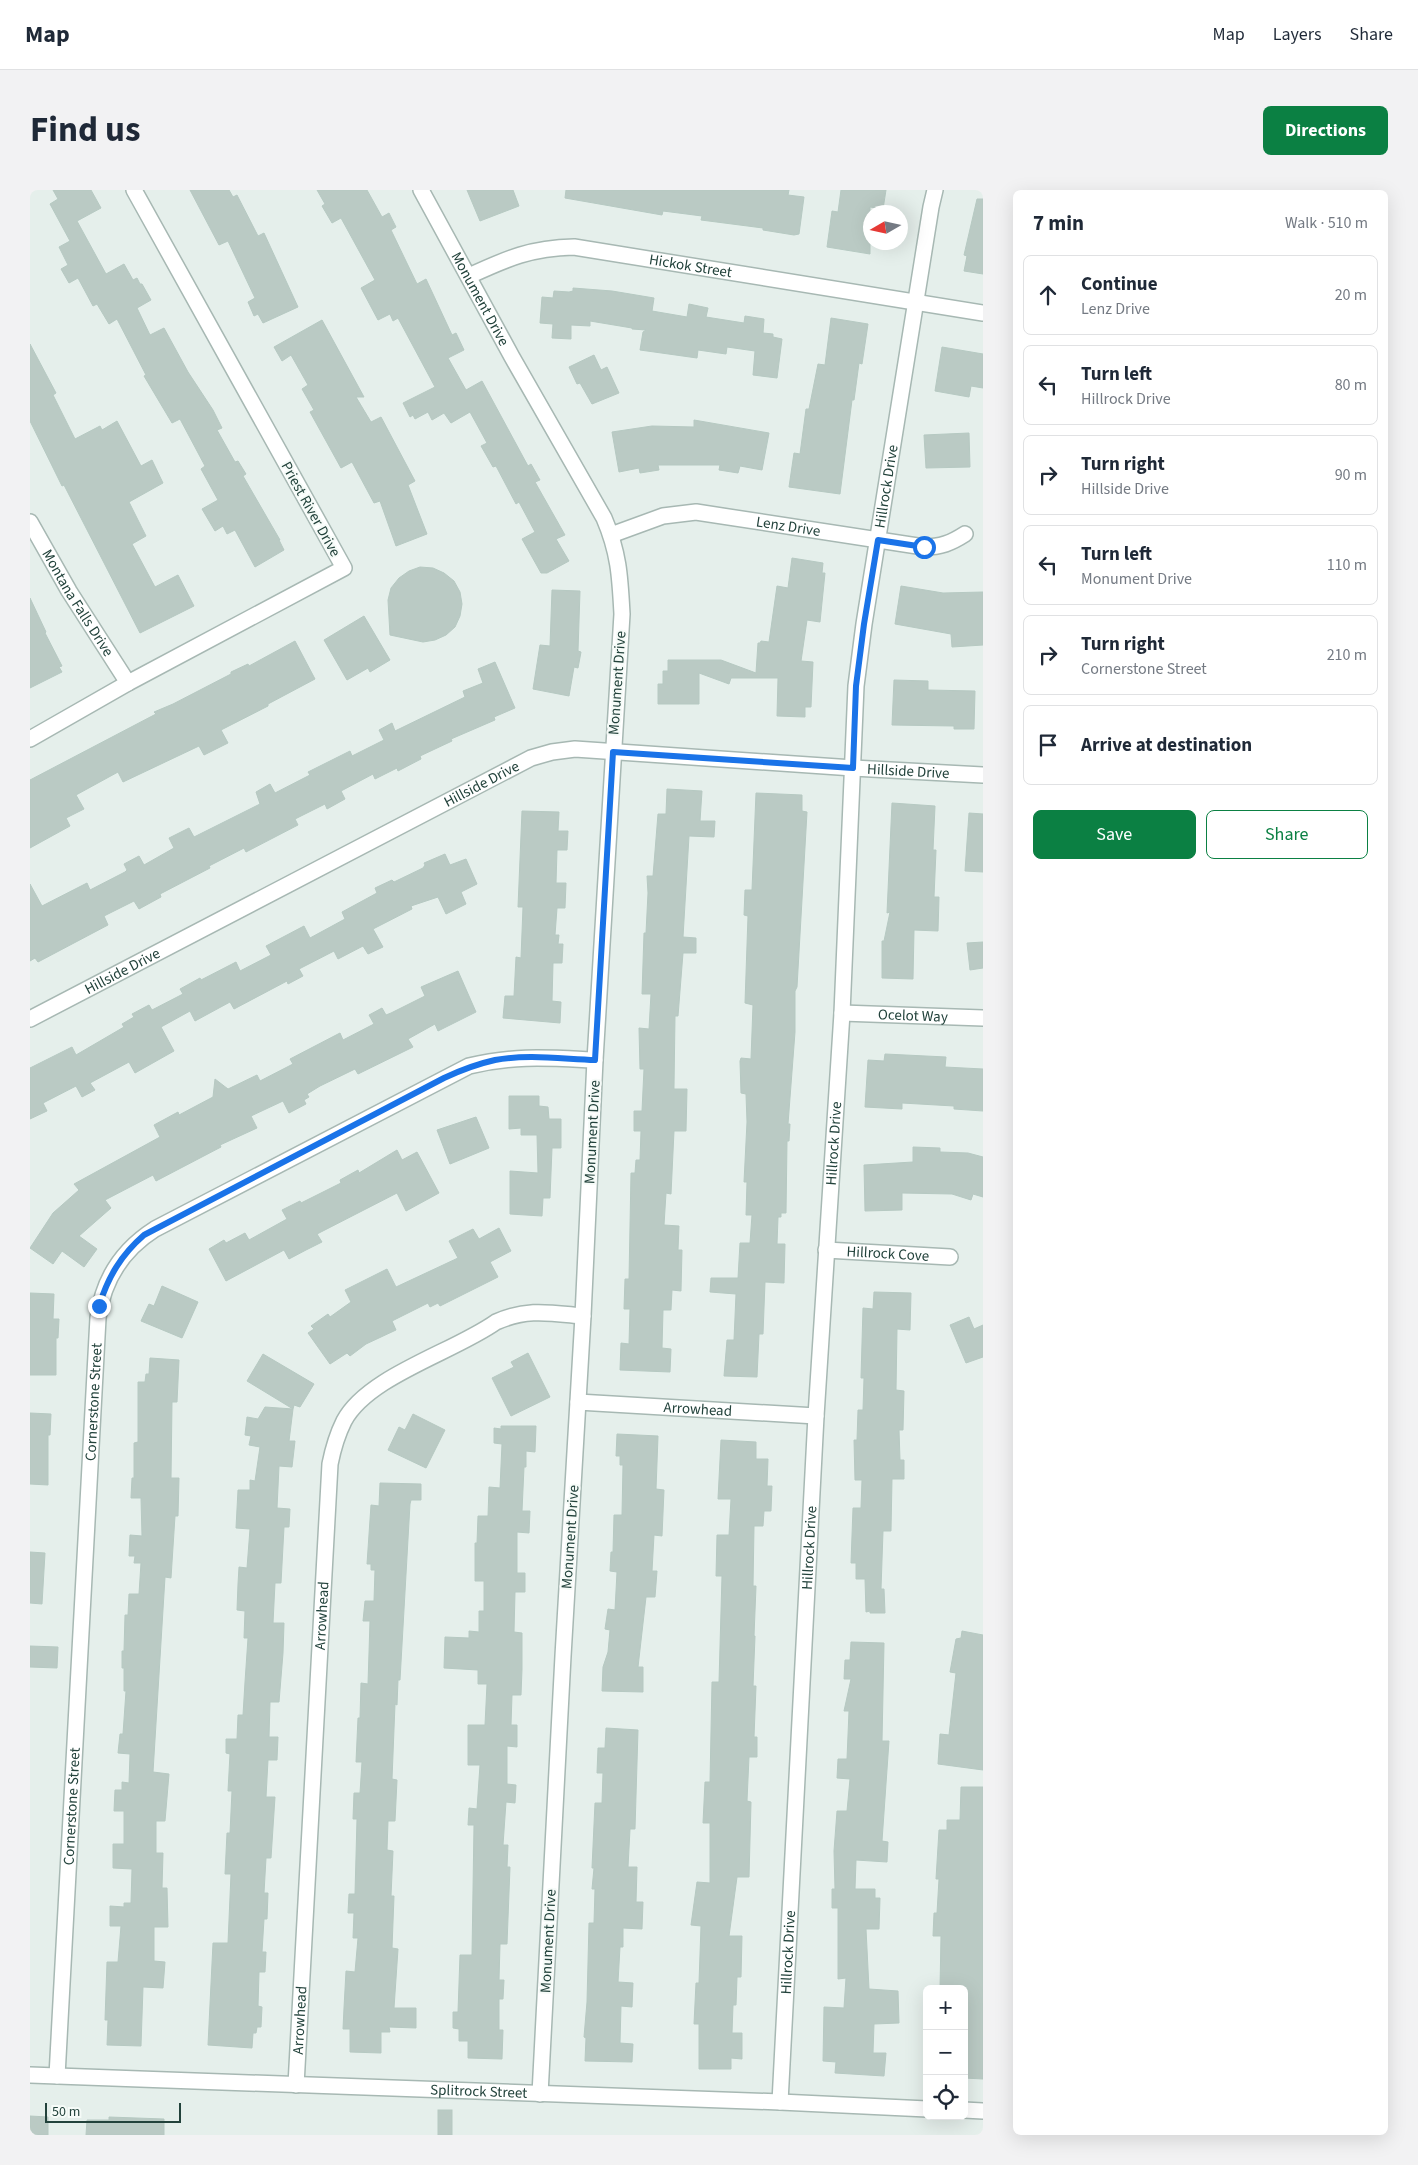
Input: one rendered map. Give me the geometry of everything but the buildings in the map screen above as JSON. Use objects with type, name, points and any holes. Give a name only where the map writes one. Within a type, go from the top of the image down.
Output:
[{"type":"street","name":"Priest River Drive","points":[[30,739],[128,683],[344,568],[134,190]]},
{"type":"street","name":"Monument Drive","points":[[421,190],[512,357],[604,518],[618,559],[622,614],[595,1060],[583,1316],[562,1656],[540,2094]]},
{"type":"street","name":"Hillrock Drive","points":[[780,2102],[816,1416],[842,1013],[856,686],[864,624],[915,303],[931,207],[936,190]]},
{"type":"street","name":"Hickok Street","points":[[469,276],[526,252],[550,247],[574,247],[983,314]]},
{"type":"street","name":"Lenz Drive","points":[[611,535],[663,516],[696,512],[924,547],[939,547],[953,542],[965,534]]},
{"type":"street","name":"Montana Falls Drive","points":[[30,522],[69,591],[128,683]]},
{"type":"street","name":"Hillside Drive","points":[[30,1019],[531,758],[552,752],[575,749],[983,775]]},
{"type":"street","name":"Ocelot Way","points":[[842,1013],[983,1018]]},
{"type":"street","name":"Cornerstone Street","points":[[57,2076],[98,1318],[106,1283],[112,1272],[135,1243],[155,1229],[469,1066],[496,1060],[527,1058],[595,1060]]},
{"type":"street","name":"Hillrock Cove","points":[[826,1250],[950,1257]]},
{"type":"street","name":"Arrowhead","points":[[296,2085],[330,1464],[335,1441],[351,1411],[376,1387],[496,1322],[512,1315],[534,1311],[583,1316]]},
{"type":"street","name":"Arrowhead","points":[[578,1402],[816,1416]]},
{"type":"street","name":"Splitrock Street","points":[[30,2075],[923,2109]]},
{"type":"street","points":[[968,2110],[983,2111]]},
{"type":"route","points":[[99,1306],[106,1283],[112,1272],[135,1243],[144,1235],[444,1078],[469,1066],[496,1060],[527,1058],[595,1060],[613,752],[853,768],[856,686],[878,540],[924,547]]}]
